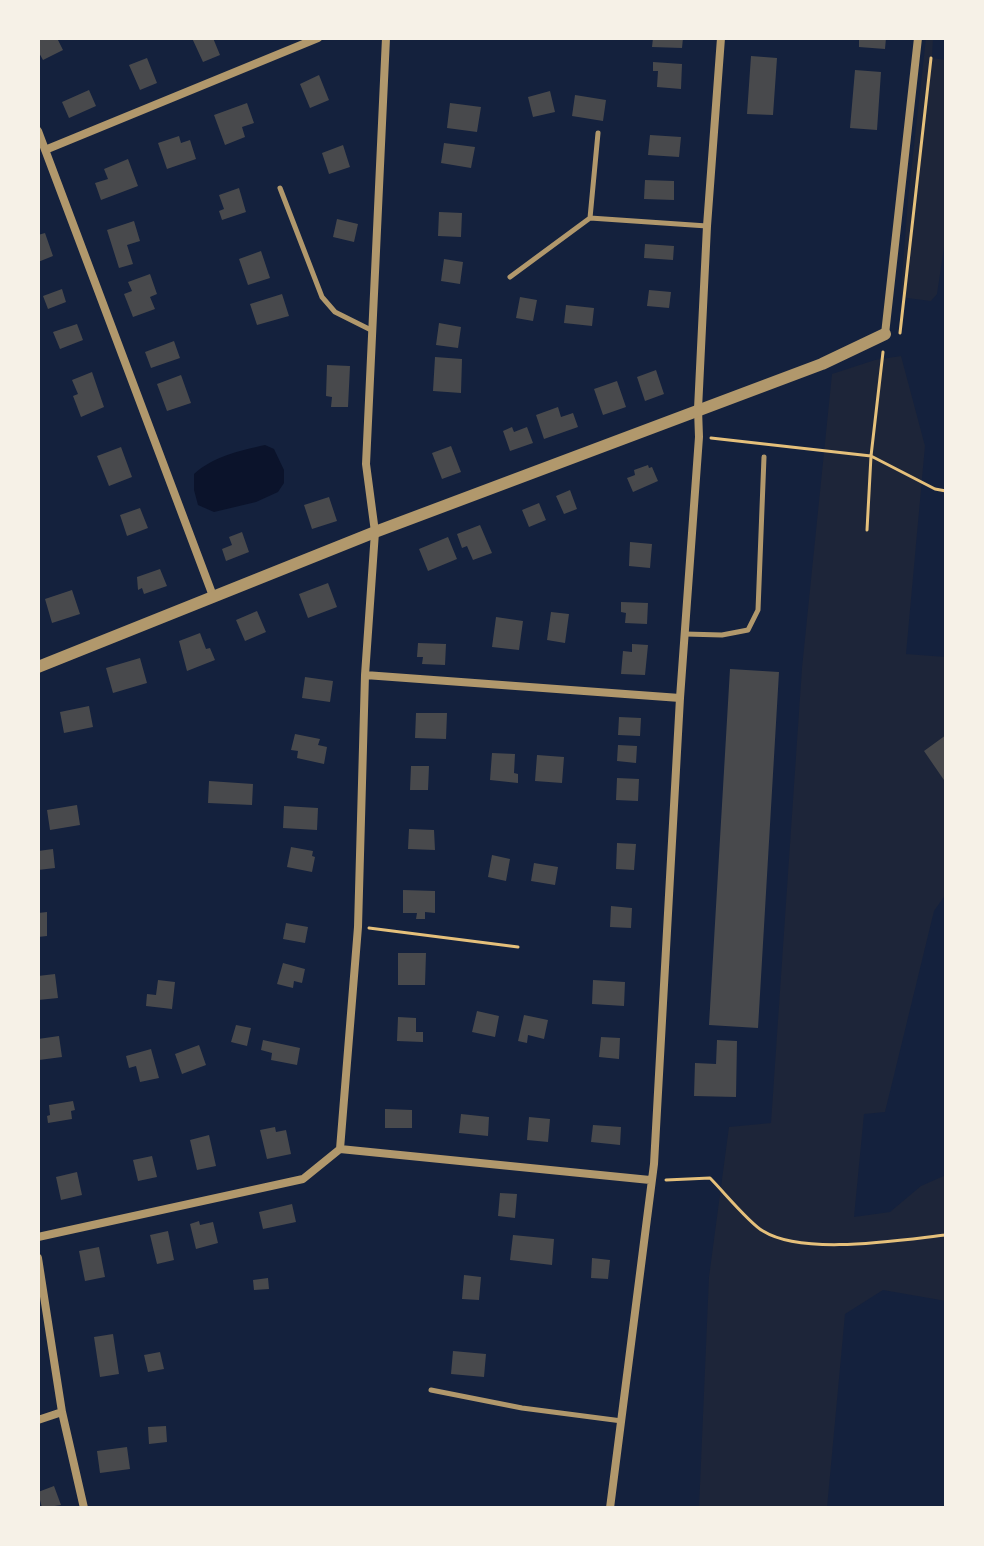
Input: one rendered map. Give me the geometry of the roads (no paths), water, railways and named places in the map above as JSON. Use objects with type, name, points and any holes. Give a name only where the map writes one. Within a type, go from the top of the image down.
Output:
[{"type":"street","points":[[45,150],[318,38]]},
{"type":"street","points":[[340,1149],[358,927],[365,675],[375,532],[366,464],[386,38]]},
{"type":"street","points":[[610,1508],[654,1164],[680,698],[699,437],[707,226],[721,38]]},
{"type":"street","points":[[38,667],[375,532],[822,364],[885,334],[918,38]]},
{"type":"street","points":[[38,131],[213,596]]},
{"type":"street","points":[[365,675],[680,698]]},
{"type":"street","points":[[38,1237],[303,1179],[340,1149],[650,1180]]},
{"type":"street","points":[[38,1258],[62,1412],[84,1508]]},
{"type":"street","points":[[38,1420],[62,1412]]},
{"type":"lane","points":[[590,218],[598,133]]},
{"type":"lane","points":[[280,188],[322,297],[335,312],[372,330]]},
{"type":"lane","points":[[510,277],[590,218],[707,226]]},
{"type":"lane","points":[[685,634],[722,635],[748,630],[758,610],[764,457]]},
{"type":"lane","points":[[431,1390],[522,1408],[623,1421]]}]
